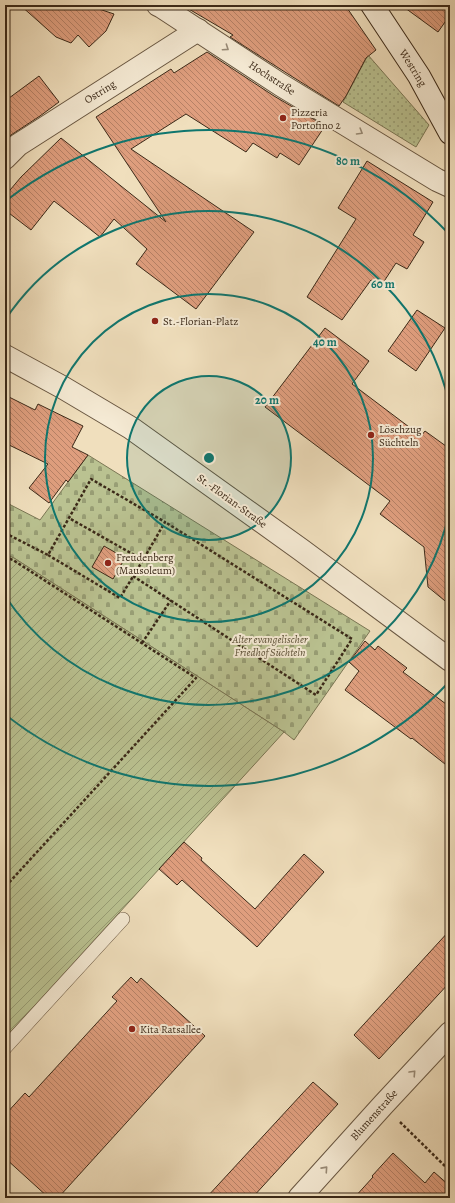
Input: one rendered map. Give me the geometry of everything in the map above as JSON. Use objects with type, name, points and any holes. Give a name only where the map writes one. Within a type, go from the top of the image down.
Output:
[{"type":"street","name":"Hochstraße","points":[[158,5],[281,84],[437,180],[450,186]]},
{"type":"street","name":"Westring","points":[[372,5],[419,76],[450,133]]},
{"type":"street","name":"Ostring","points":[[5,158],[18,145],[198,30]]},
{"type":"street","name":"St.-Florian-Straße","points":[[5,356],[62,387],[131,428],[300,549],[450,660]]},
{"type":"street","name":"Blumenstraße","points":[[299,1198],[450,1033]]},
{"type":"lane","points":[[5,1048],[122,920]]},
{"type":"path","points":[[48,555],[91,479],[165,522],[352,639],[316,695],[133,576]]},
{"type":"path","points":[[69,518],[143,560]]},
{"type":"path","points":[[5,533],[48,555],[120,598],[165,522]]},
{"type":"path","points":[[5,557],[13,560],[196,678],[5,888]]},
{"type":"path","points":[[142,643],[171,600]]},
{"type":"path","points":[[383,1105],[450,1171]]},
{"type":"green space","points":[[368,55],[429,125],[416,147],[343,102]]},
{"type":"green space","name":"Alter evangelischer Friedhof Süchteln","points":[[88,455],[370,631],[294,740],[284,732],[14,558],[5,554],[5,502],[40,520]]},
{"type":"green space","points":[[5,554],[14,558],[284,732],[5,1038]]},
{"type":"building","points":[[20,5],[87,5],[114,14],[106,31],[89,47],[78,35],[71,43],[56,37]]},
{"type":"building","points":[[182,5],[345,5],[376,50],[366,58],[339,106],[230,37],[233,35]]},
{"type":"building","points":[[401,5],[450,5],[450,15],[438,32]]},
{"type":"building","points":[[207,52],[274,96],[325,126],[299,165],[280,153],[277,158],[253,143],[246,152],[186,114],[131,149],[254,232],[196,309],[136,264],[147,249],[114,219],[100,237],[54,201],[31,230],[5,210],[5,196],[21,177],[61,138],[166,222],[96,117],[171,69],[174,73]]},
{"type":"building","points":[[39,76],[59,102],[5,140],[5,101]]},
{"type":"building","points":[[367,161],[433,202],[413,235],[424,242],[407,269],[396,263],[381,286],[371,280],[342,320],[307,297],[356,219],[338,208]]},
{"type":"building","points":[[417,310],[445,328],[416,371],[388,351]]},
{"type":"building","points":[[325,328],[369,361],[352,384],[421,436],[425,431],[450,449],[450,605],[428,587],[424,547],[380,514],[390,501],[265,407]]},
{"type":"building","points":[[5,395],[35,410],[38,404],[83,426],[72,447],[88,455],[68,482],[66,480],[49,503],[29,488],[48,464],[5,443]]},
{"type":"building","name":"Freudenberg (Mausoleum)","points":[[104,546],[125,558],[113,579],[92,567]]},
{"type":"building","points":[[365,641],[375,650],[378,646],[407,668],[403,672],[450,707],[450,768],[412,738],[411,739],[345,690],[359,671],[349,662]]},
{"type":"building","points":[[184,842],[202,858],[201,860],[255,909],[304,854],[324,872],[257,947],[182,880],[177,885],[159,869]]},
{"type":"building","points":[[450,930],[450,982],[379,1059],[354,1035]]},
{"type":"building","points":[[131,977],[137,983],[141,978],[205,1036],[58,1198],[49,1198],[5,1158],[5,1115],[25,1093],[29,1097],[117,1001],[112,997]]},
{"type":"building","points":[[313,1082],[338,1104],[252,1198],[206,1198]]},
{"type":"building","points":[[393,1153],[425,1183],[434,1172],[450,1186],[450,1198],[354,1198]]},
{"type":"place","name":"Pizzeria Portofino 2","points":[[283,118]]},
{"type":"place","name":"St.-Florian-Platz","points":[[155,321]]},
{"type":"place","name":"Löschzug Süchteln","points":[[371,435]]},
{"type":"place","name":"Freudenberg (Mausoleum)","points":[[108,563]]},
{"type":"place","name":"Kita Ratsallee","points":[[132,1029]]}]
